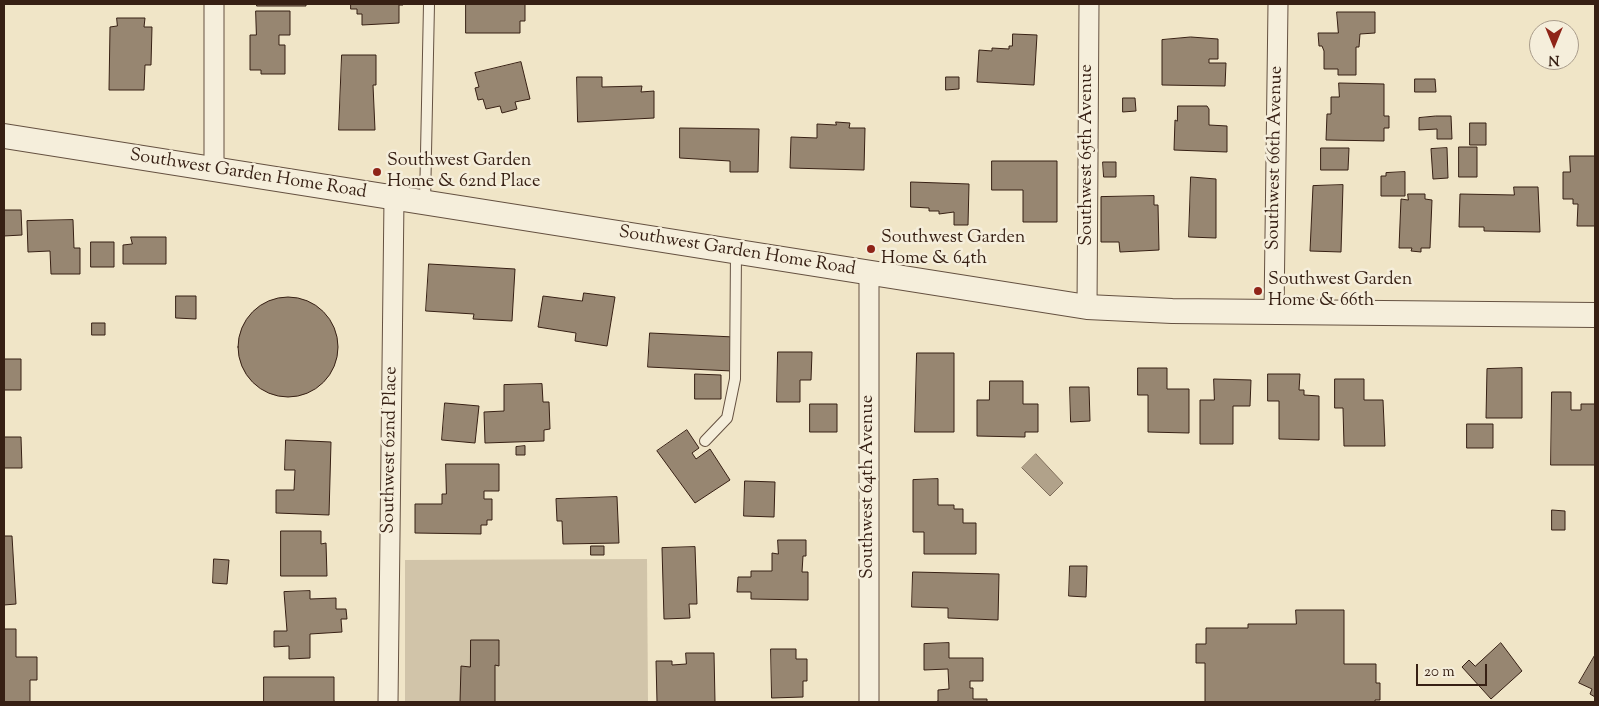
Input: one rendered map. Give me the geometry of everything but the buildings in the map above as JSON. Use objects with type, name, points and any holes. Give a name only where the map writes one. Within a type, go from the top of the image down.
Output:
[{"type":"street","points":[[214,4],[214,170]]},
{"type":"street","name":"Southwest 65th Avenue","points":[[1087,307],[1089,4]]},
{"type":"street","name":"Southwest 66th Avenue","points":[[1274,312],[1278,4]]},
{"type":"street","name":"Southwest Garden Home Road","points":[[4,136],[425,204],[1087,307],[1140,310],[1595,315]]},
{"type":"street","name":"Southwest 62nd Place","points":[[388,702],[394,199]]},
{"type":"street","name":"Southwest 64th Avenue","points":[[869,272],[869,702]]},
{"type":"lane","points":[[425,204],[429,4]]},
{"type":"lane","points":[[705,441],[727,418],[735,378],[736,252]]},
{"type":"shaded area","points":[[1036,454],[1063,483],[1050,496],[1022,468]]},
{"type":"shaded area","points":[[647,559],[648,702],[405,702],[405,560]]},
{"type":"place","name":"Southwest Garden Home & 62nd Place","points":[[377,172]]},
{"type":"place","name":"Southwest Garden Home & 64th","points":[[871,249]]},
{"type":"place","name":"Southwest Garden Home & 66th","points":[[1258,291]]}]
